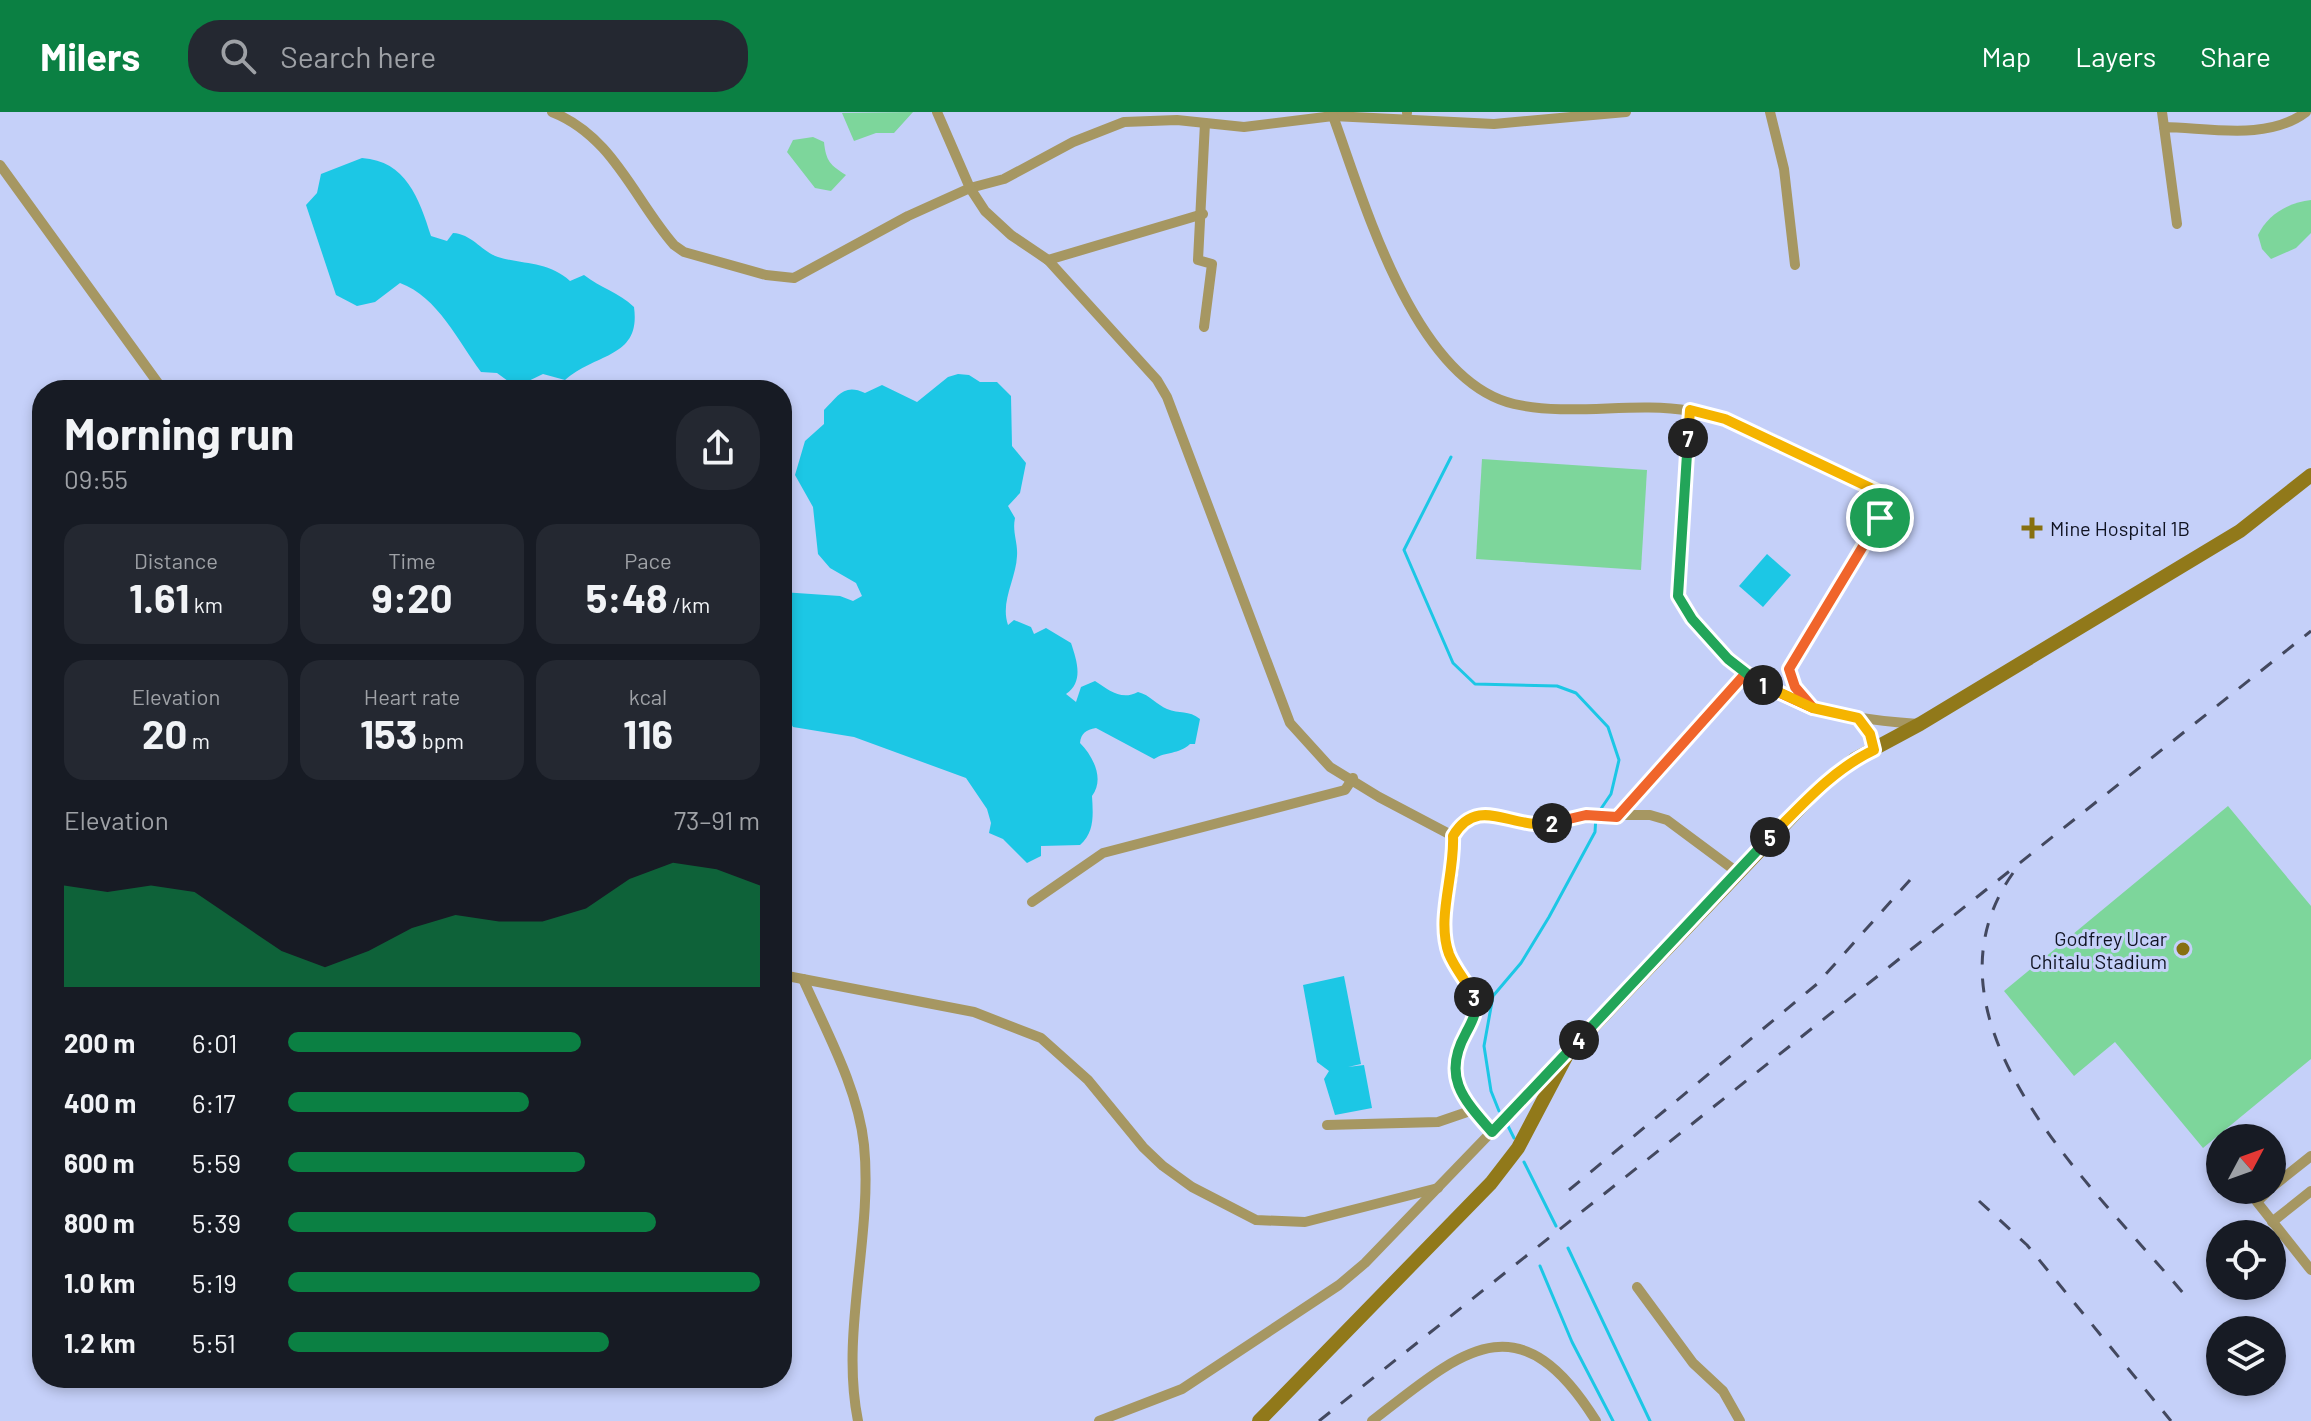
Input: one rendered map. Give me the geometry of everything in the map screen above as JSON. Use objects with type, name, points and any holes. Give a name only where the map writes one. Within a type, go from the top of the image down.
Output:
[{"type":"street","points":[[552,112],[580,125],[611,156],[674,245],[684,252],[783,278],[809,272],[908,216],[970,188],[1004,179],[1073,142],[1124,122],[1148,119],[1220,126],[1259,126],[1333,116],[1407,114],[1494,124],[1622,112]]},
{"type":"street","points":[[937,112],[970,188],[1000,226],[1048,260],[1157,380],[1190,450],[1290,723],[1330,767],[1453,836]]},
{"type":"street","points":[[1220,126],[1222,112]]},
{"type":"street","points":[[1770,112],[1784,169],[1795,265]]},
{"type":"street","points":[[2162,112],[2177,224]]},
{"type":"street","points":[[2164,127],[2268,130],[2293,122],[2306,112]]},
{"type":"street","points":[[1333,116],[1393,272],[1419,326],[1445,360],[1472,382],[1514,404],[1690,410],[1725,419],[1768,437],[1862,487],[1896,500],[1899,508],[1892,519],[1880,518]]},
{"type":"street","points":[[1204,327],[1212,264],[1198,260],[1203,214],[1205,123]]},
{"type":"street","points":[[0,165],[156,380]]},
{"type":"street","points":[[1048,260],[1203,214]]},
{"type":"street","points":[[1690,410],[1678,596],[1692,619],[1745,674],[1813,708],[1858,718],[1920,724]]},
{"type":"street","points":[[1099,1421],[1182,1389],[1339,1285],[1438,1188],[1819,788],[1855,759],[1920,724],[2240,531],[2311,475]]},
{"type":"street","points":[[1813,708],[1795,687],[1789,669],[1880,518],[1876,506],[1862,487]]},
{"type":"street","points":[[1876,506],[1884,497]]},
{"type":"street","points":[[1612,817],[1745,674]]},
{"type":"street","points":[[1858,718],[1870,734],[1874,750]]},
{"type":"street","points":[[1032,902],[1103,853],[1345,790],[1353,778]]},
{"type":"street","points":[[1492,1132],[1457,1084],[1453,1059],[1476,1007],[1449,952],[1446,938],[1445,910],[1454,868],[1453,836],[1468,818],[1477,814],[1539,825],[1586,815],[1650,815],[1667,820],[1737,872]]},
{"type":"street","points":[[792,977],[974,1012],[1041,1038],[1088,1080],[1143,1147],[1163,1166],[1192,1187],[1256,1220],[1305,1222],[1438,1188]]},
{"type":"street","points":[[803,979],[852,1095],[862,1133],[865,1176],[853,1371],[858,1421]]},
{"type":"street","points":[[1259,1421],[1491,1183],[1518,1148],[1568,1053]]},
{"type":"street","points":[[1327,1125],[1425,1123],[1473,1110]]},
{"type":"street","points":[[2286,1176],[2311,1156]]},
{"type":"street","points":[[2275,1220],[2311,1191]]},
{"type":"street","points":[[2286,1239],[2311,1270]]},
{"type":"street","points":[[1637,1287],[1693,1363],[1723,1391],[1740,1421]]},
{"type":"street","points":[[1372,1421],[1459,1356],[1502,1345],[1518,1348],[1563,1378],[1596,1421]]},
{"type":"green space","points":[[913,112],[894,133],[876,133],[854,141],[842,113]]},
{"type":"green space","points":[[813,137],[824,142],[830,162],[846,175],[831,191],[815,188],[787,152],[793,140]]},
{"type":"green space","points":[[2311,200],[2311,233],[2296,248],[2271,259],[2262,249],[2258,235],[2262,228],[2280,211]]},
{"type":"green space","points":[[1482,459],[1647,470],[1641,570],[1476,559]]},
{"type":"green space","name":"Godfrey Ucar Chitalu Stadium","points":[[2228,806],[2311,906],[2311,1059],[2232,1124],[2206,1124],[2206,1146],[2203,1148],[2115,1042],[2074,1076],[2004,991]]},
{"type":"water","points":[[362,158],[390,166],[415,195],[431,236],[447,241],[453,233],[460,234],[498,257],[553,270],[570,281],[584,275],[634,307],[631,336],[614,352],[565,380],[543,374],[531,380],[506,380],[497,373],[481,372],[436,309],[425,298],[400,283],[375,302],[357,306],[336,295],[306,205],[317,193],[321,174]]},
{"type":"water","points":[[969,375],[980,382],[997,382],[1011,396],[1012,446],[1026,463],[1020,493],[1008,506],[1015,518],[1017,551],[1007,599],[1008,625],[1014,620],[1031,627],[1034,634],[1046,628],[1071,643],[1077,677],[1066,694],[1076,702],[1081,687],[1095,681],[1115,693],[1126,695],[1138,692],[1167,709],[1192,714],[1200,719],[1195,744],[1154,759],[1096,728],[1085,732],[1080,743],[1093,761],[1097,775],[1088,834],[1080,845],[1041,846],[1041,856],[1027,863],[1003,839],[989,833],[991,823],[987,809],[966,778],[854,737],[792,725],[792,593],[840,596],[853,601],[862,596],[856,583],[830,568],[818,554],[813,507],[795,475],[805,441],[824,424],[824,410],[846,390],[865,393],[882,385],[917,402],[948,377]]},
{"type":"water","points":[[1767,554],[1791,575],[1763,607],[1739,586]]},
{"type":"water","points":[[1344,976],[1361,1064],[1348,1067],[1364,1065],[1372,1108],[1335,1115],[1324,1079],[1329,1071],[1317,1062],[1303,985]]},
{"type":"waterway","points":[[1451,457],[1404,550],[1453,663],[1475,684],[1557,686],[1576,693],[1608,727],[1619,760],[1611,794],[1596,816],[1595,832],[1521,963],[1493,996],[1484,1046],[1491,1091],[1499,1111]]},
{"type":"waterway","points":[[1507,1124],[1514,1138]]},
{"type":"waterway","points":[[1524,1162],[1556,1226]]},
{"type":"waterway","points":[[1568,1248],[1650,1421]]},
{"type":"waterway","points":[[1540,1266],[1572,1342],[1613,1421]]},
{"type":"railway","points":[[1319,1421],[2311,631]]},
{"type":"railway","points":[[2013,873],[1987,929],[1983,986],[1998,1043],[2026,1099],[2063,1153],[2183,1293]]},
{"type":"railway","points":[[1569,1190],[1817,984],[1910,880]]},
{"type":"railway","points":[[1979,1201],[2027,1245],[2171,1421]]},
{"type":"place","name":"Mine Hospital 1B","points":[[2032,528]]},
{"type":"place","name":"Godfrey Ucar Chitalu Stadium","points":[[2183,949]]},
{"type":"route","points":[[1880,518],[1789,669],[1789,677],[1795,687],[1813,708],[1745,674],[1617,817],[1586,815],[1539,825],[1477,814],[1468,818],[1453,836],[1454,868],[1445,910],[1446,938],[1455,966],[1469,987],[1476,1007],[1453,1059],[1454,1068],[1464,1098],[1492,1132],[1819,788],[1855,759],[1874,750],[1870,734],[1858,718],[1813,708],[1763,685],[1745,674],[1728,659],[1681,604],[1677,587],[1686,501],[1690,410],[1725,419],[1768,437],[1862,487],[1896,500],[1899,508],[1896,516],[1888,520],[1880,518]]}]
